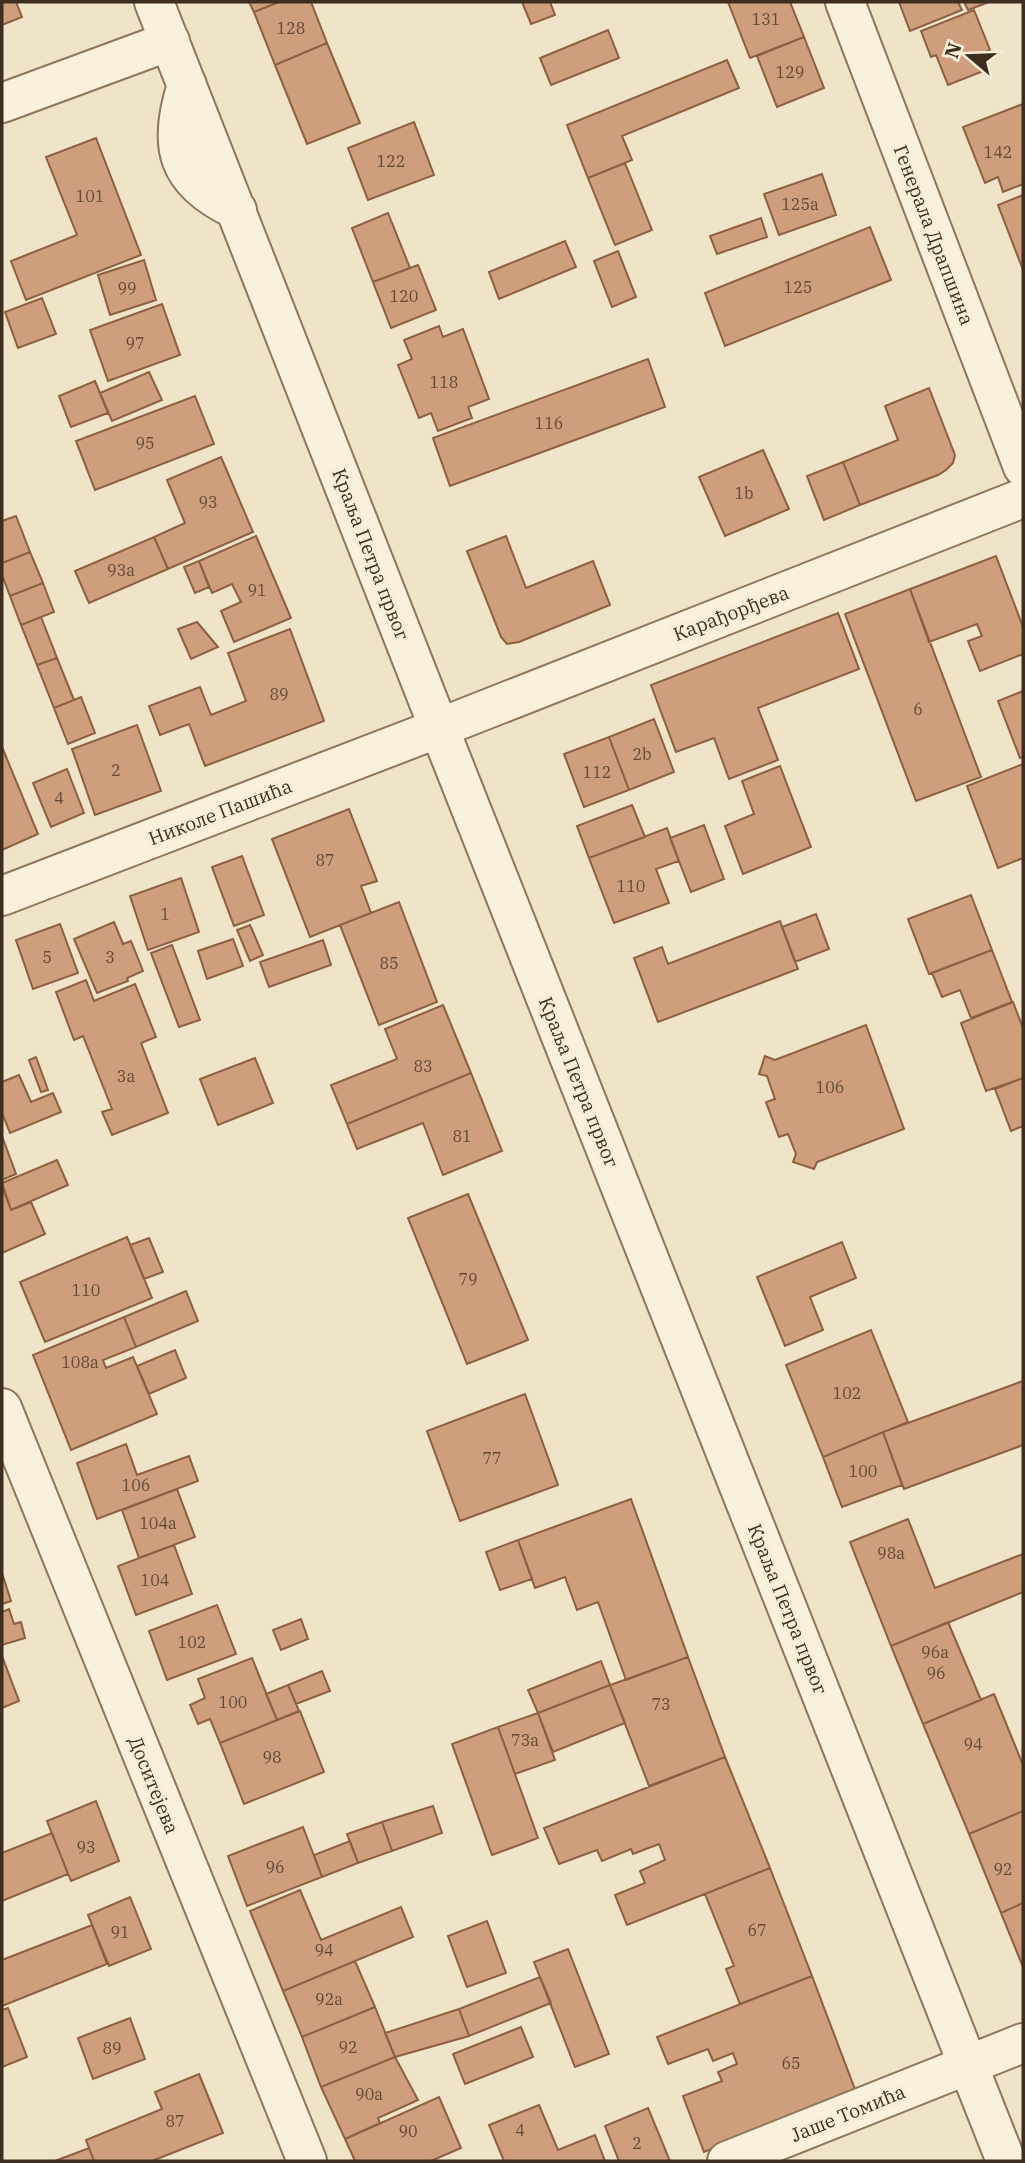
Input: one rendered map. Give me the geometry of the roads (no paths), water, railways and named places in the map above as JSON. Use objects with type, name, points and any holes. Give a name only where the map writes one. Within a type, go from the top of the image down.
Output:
[{"type":"street","name":"Краља Петра првог","points":[[154,2],[1006,2161]]},
{"type":"street","name":"Генерала Драпшина","points":[[845,2],[1023,467]]},
{"type":"street","points":[[2,103],[170,41]]},
{"type":"street","name":"Карађорђева","points":[[439,728],[1023,498]]},
{"type":"street","name":"Николе Пашића","points":[[2,896],[439,728]]},
{"type":"street","name":"Доситејева","points":[[2,1408],[307,2161]]},
{"type":"street","name":"Јаше Томића","points":[[727,2161],[1023,2043]]}]
